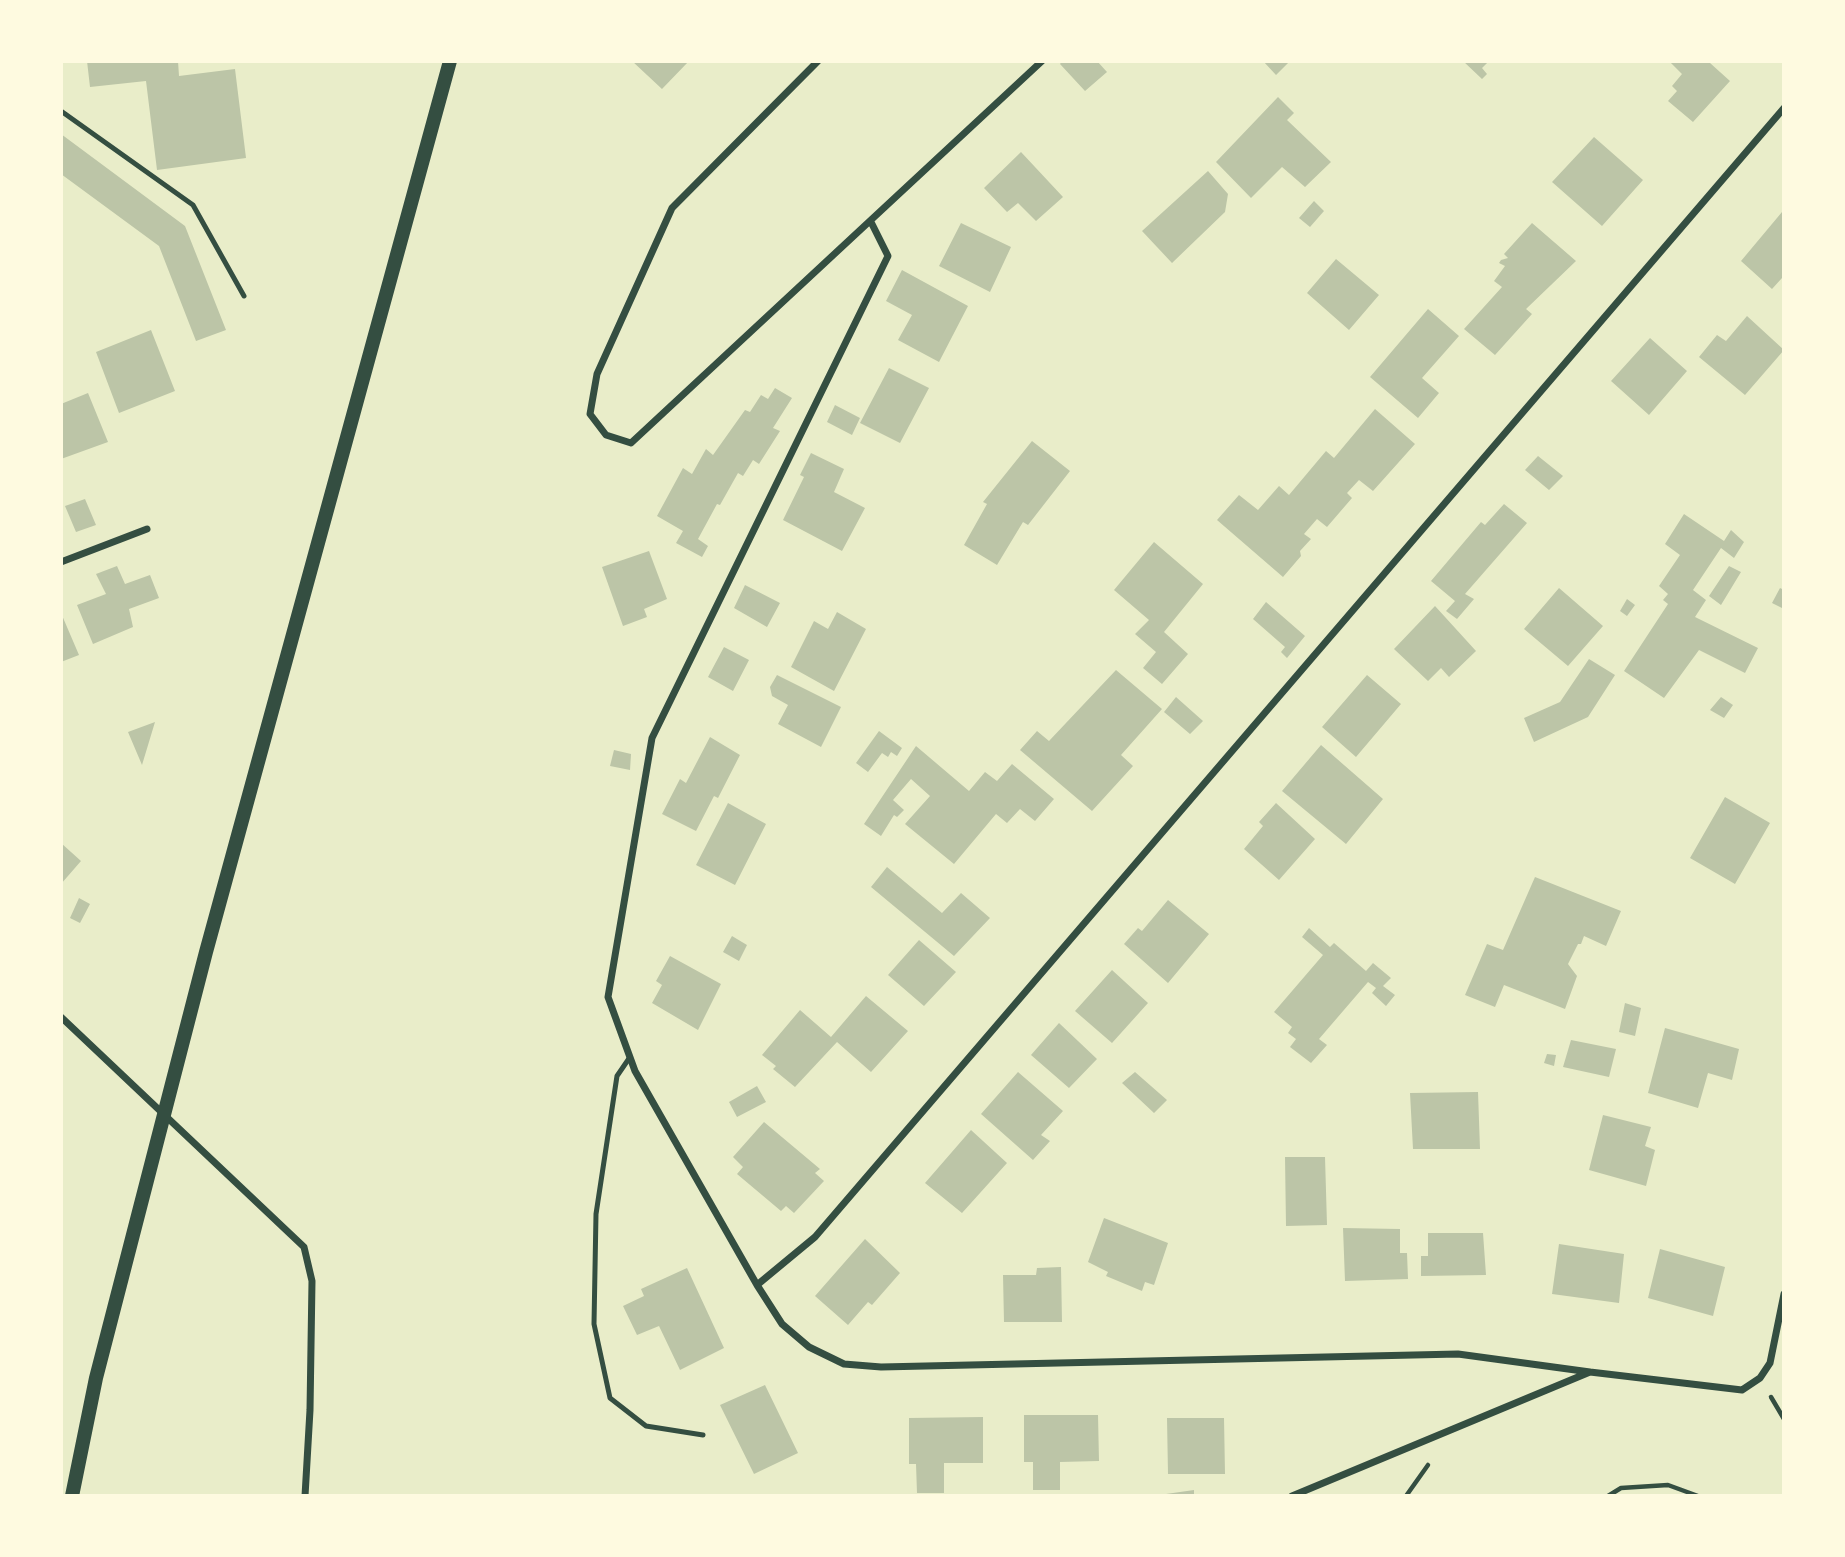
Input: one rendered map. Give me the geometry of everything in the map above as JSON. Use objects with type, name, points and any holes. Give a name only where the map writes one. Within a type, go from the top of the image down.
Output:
[{"type":"main road","points":[[72,1496],[96,1378],[206,952],[450,61]]},
{"type":"street","points":[[818,61],[672,208],[597,373],[590,414],[606,435],[631,443],[1042,61]]},
{"type":"street","points":[[757,1285],[815,1237],[1784,108]]},
{"type":"street","points":[[871,222],[888,256],[652,738],[608,997],[635,1071],[782,1324],[809,1347],[844,1364],[881,1367],[1458,1354],[1742,1390],[1760,1378],[1770,1363],[1784,1294]]},
{"type":"street","points":[[61,562],[146,529]]},
{"type":"street","points":[[61,1017],[304,1247],[312,1281],[310,1410],[305,1496]]},
{"type":"street","points":[[1292,1496],[1590,1372]]},
{"type":"lane","points":[[61,111],[192,205],[244,296]]},
{"type":"lane","points":[[630,1057],[617,1076],[596,1214],[594,1324],[610,1398],[646,1426],[703,1435]]},
{"type":"path","points":[[1608,1496],[1621,1488],[1668,1485],[1698,1496]]},
{"type":"building","points":[[87,61],[178,61],[179,76],[235,69],[246,158],[157,170],[146,81],[90,87]]},
{"type":"building","points":[[632,61],[689,61],[662,89]]},
{"type":"building","points":[[1062,61],[1097,61],[1107,72],[1085,91],[1060,64]]},
{"type":"building","points":[[1263,61],[1290,61],[1276,75]]},
{"type":"building","points":[[1463,61],[1489,61],[1482,68],[1487,74],[1482,79]]},
{"type":"building","points":[[1669,61],[1712,61],[1710,63],[1730,81],[1693,122],[1668,101],[1677,91],[1672,86],[1682,74]]},
{"type":"building","points":[[1278,97],[1294,113],[1287,120],[1331,162],[1305,187],[1282,167],[1251,198],[1216,162]]},
{"type":"building","points":[[61,134],[185,226],[226,330],[196,341],[159,246],[61,174]]},
{"type":"building","points":[[1594,137],[1643,180],[1602,226],[1552,182]]},
{"type":"building","points":[[1021,152],[1063,197],[1036,221],[1018,203],[1007,212],[984,188]]},
{"type":"building","points":[[1208,171],[1228,194],[1225,212],[1172,263],[1142,231]]},
{"type":"building","points":[[1314,201],[1324,211],[1310,227],[1299,218]]},
{"type":"building","points":[[1782,212],[1784,280],[1782,278],[1772,289],[1741,261]]},
{"type":"building","points":[[961,223],[1011,247],[990,292],[939,266]]},
{"type":"building","points":[[1532,223],[1576,261],[1526,309],[1532,314],[1495,355],[1464,329],[1502,287],[1494,281],[1505,266],[1499,263],[1508,258],[1504,254]]},
{"type":"building","points":[[1336,259],[1379,295],[1349,330],[1307,293]]},
{"type":"building","points":[[902,270],[968,306],[939,362],[898,340],[912,315],[886,301]]},
{"type":"building","points":[[1428,309],[1459,336],[1422,378],[1439,393],[1418,418],[1370,377]]},
{"type":"building","points":[[1747,316],[1784,350],[1745,395],[1699,357],[1717,335],[1726,341]]},
{"type":"building","points":[[151,330],[175,391],[119,413],[96,352]]},
{"type":"building","points":[[1650,338],[1687,371],[1649,415],[1611,381]]},
{"type":"building","points":[[889,368],[929,388],[900,443],[860,423]]},
{"type":"building","points":[[775,388],[792,398],[773,428],[780,431],[759,464],[753,460],[743,476],[738,473],[720,505],[717,504],[698,539],[708,546],[702,557],[676,543],[683,531],[657,516],[683,468],[692,474],[706,449],[713,455],[745,410],[750,412],[761,395],[768,399]]},
{"type":"building","points":[[88,393],[108,442],[61,459],[61,404]]},
{"type":"building","points":[[835,405],[860,418],[852,435],[827,422]]},
{"type":"building","points":[[1375,409],[1415,444],[1373,491],[1359,480],[1347,493],[1352,498],[1327,527],[1317,519],[1304,534],[1311,539],[1283,577],[1217,520],[1239,495],[1258,510],[1279,486],[1289,495],[1326,451],[1334,458]]},
{"type":"building","points":[[1032,441],[1070,471],[1028,525],[1023,522],[997,565],[964,545],[987,504],[983,502]]},
{"type":"building","points":[[811,453],[844,469],[834,492],[865,508],[842,551],[783,520],[804,477],[800,475]]},
{"type":"building","points":[[1538,456],[1563,476],[1549,490],[1525,470]]},
{"type":"building","points":[[85,499],[96,525],[76,532],[65,506]]},
{"type":"building","points":[[1504,504],[1527,523],[1465,594],[1474,599],[1457,619],[1446,611],[1455,601],[1431,581],[1481,522],[1485,525]]},
{"type":"building","points":[[1684,514],[1724,541],[1731,530],[1744,542],[1734,558],[1721,548],[1693,590],[1706,600],[1695,617],[1758,648],[1745,673],[1699,650],[1664,698],[1624,671],[1668,604],[1663,600],[1668,594],[1659,586],[1680,555],[1665,544]]},
{"type":"building","points":[[1154,542],[1203,584],[1164,632],[1188,654],[1162,684],[1143,668],[1156,652],[1135,634],[1149,620],[1114,590]]},
{"type":"building","points":[[649,551],[667,599],[644,609],[647,617],[623,626],[602,567]]},
{"type":"building","points":[[117,566],[125,584],[150,575],[159,598],[129,609],[133,627],[93,644],[77,605],[106,594],[96,574]]},
{"type":"building","points":[[1729,566],[1741,572],[1721,605],[1709,596]]},
{"type":"building","points":[[745,585],[780,603],[767,627],[734,608]]},
{"type":"building","points":[[1559,588],[1603,626],[1568,666],[1524,629]]},
{"type":"building","points":[[1780,588],[1784,590],[1784,609],[1772,603]]},
{"type":"building","points":[[1627,599],[1635,605],[1627,616],[1620,611]]},
{"type":"building","points":[[1266,602],[1305,636],[1287,658],[1281,652],[1285,647],[1253,619]]},
{"type":"building","points":[[1435,606],[1476,651],[1449,677],[1441,668],[1428,681],[1394,649]]},
{"type":"building","points":[[837,612],[866,629],[834,691],[791,667],[814,621],[828,629]]},
{"type":"building","points":[[61,613],[79,655],[61,662]]},
{"type":"building","points":[[724,647],[749,660],[733,691],[708,677]]},
{"type":"building","points":[[1589,659],[1615,675],[1588,717],[1534,742],[1524,718],[1560,702]]},
{"type":"building","points":[[1116,670],[1162,709],[1121,755],[1133,766],[1092,811],[1020,750],[1037,731],[1049,741]]},
{"type":"building","points":[[777,675],[841,707],[821,747],[778,724],[788,705],[772,696],[770,687]]},
{"type":"building","points":[[1367,675],[1401,704],[1356,757],[1322,727]]},
{"type":"building","points":[[1176,697],[1203,721],[1190,734],[1164,712]]},
{"type":"building","points":[[1721,697],[1733,705],[1724,718],[1710,710]]},
{"type":"building","points":[[155,722],[142,765],[128,732]]},
{"type":"building","points":[[879,731],[902,748],[897,756],[891,752],[888,757],[882,753],[868,772],[856,763]]},
{"type":"building","points":[[710,737],[740,755],[718,798],[714,796],[696,831],[662,814],[680,779],[686,783]]},
{"type":"building","points":[[1321,745],[1383,799],[1346,844],[1282,791]]},
{"type":"building","points":[[916,746],[969,791],[985,772],[997,781],[1012,764],[1054,799],[1035,821],[1020,809],[1007,823],[996,814],[954,864],[905,824],[930,796],[911,779],[893,800],[904,810],[897,817],[894,815],[881,836],[864,824]]},
{"type":"building","points":[[614,750],[631,754],[630,770],[610,766]]},
{"type":"building","points":[[1725,797],[1770,823],[1735,884],[1690,858]]},
{"type":"building","points":[[728,803],[766,824],[735,885],[696,865]]},
{"type":"building","points":[[1276,803],[1315,839],[1279,880],[1244,849],[1263,826],[1259,822]]},
{"type":"building","points":[[61,843],[81,861],[61,884]]},
{"type":"building","points":[[887,867],[942,913],[961,893],[990,918],[954,956],[871,887]]},
{"type":"building","points":[[1535,877],[1621,911],[1606,946],[1584,936],[1581,944],[1578,944],[1568,964],[1577,976],[1565,1009],[1504,985],[1495,1007],[1465,995],[1487,944],[1503,950]]},
{"type":"building","points":[[79,898],[90,904],[80,923],[70,918]]},
{"type":"building","points":[[1168,900],[1209,934],[1168,983],[1124,944],[1138,928],[1142,931]]},
{"type":"building","points":[[1309,928],[1330,947],[1334,943],[1366,971],[1373,963],[1391,978],[1383,986],[1395,995],[1386,1006],[1372,993],[1376,988],[1368,982],[1319,1039],[1327,1045],[1311,1063],[1290,1047],[1296,1039],[1288,1033],[1292,1027],[1274,1012],[1323,955],[1302,937]]},
{"type":"building","points":[[732,936],[747,945],[739,961],[723,952]]},
{"type":"building","points":[[919,940],[956,972],[924,1006],[888,975]]},
{"type":"building","points":[[670,956],[721,984],[698,1030],[652,1003],[662,985],[656,981]]},
{"type":"building","points":[[1112,970],[1148,1003],[1112,1043],[1075,1011]]},
{"type":"building","points":[[866,996],[908,1031],[871,1072],[837,1042],[795,1087],[773,1069],[776,1066],[762,1055],[800,1010],[831,1037]]},
{"type":"building","points":[[1625,1003],[1641,1008],[1635,1036],[1619,1032]]},
{"type":"building","points":[[1059,1023],[1097,1059],[1069,1088],[1031,1055]]},
{"type":"building","points":[[1665,1028],[1739,1049],[1732,1080],[1708,1073],[1698,1108],[1648,1093]]},
{"type":"building","points":[[1571,1040],[1616,1049],[1609,1077],[1563,1067]]},
{"type":"building","points":[[1547,1054],[1556,1055],[1554,1066],[1544,1063]]},
{"type":"building","points":[[1018,1072],[1063,1111],[1041,1135],[1050,1141],[1033,1160],[981,1114]]},
{"type":"building","points":[[1135,1072],[1167,1100],[1154,1113],[1122,1083]]},
{"type":"building","points":[[757,1086],[766,1102],[737,1117],[729,1102]]},
{"type":"building","points":[[1478,1092],[1480,1149],[1413,1149],[1410,1093]]},
{"type":"building","points":[[1603,1115],[1651,1127],[1645,1146],[1655,1150],[1646,1186],[1589,1170]]},
{"type":"building","points":[[764,1122],[820,1169],[815,1173],[824,1181],[794,1213],[786,1206],[781,1211],[737,1174],[743,1167],[733,1157]]},
{"type":"building","points":[[971,1130],[1007,1163],[962,1213],[925,1183]]},
{"type":"building","points":[[1285,1157],[1325,1157],[1327,1225],[1286,1226]]},
{"type":"building","points":[[1104,1218],[1168,1243],[1154,1285],[1145,1282],[1142,1291],[1106,1276],[1108,1272],[1088,1262]]},
{"type":"building","points":[[1343,1228],[1400,1229],[1400,1253],[1407,1253],[1408,1279],[1345,1281]]},
{"type":"building","points":[[1428,1233],[1483,1233],[1486,1275],[1421,1276],[1421,1256],[1428,1256]]},
{"type":"building","points":[[865,1239],[900,1273],[872,1305],[868,1302],[848,1325],[815,1296]]},
{"type":"building","points":[[1559,1244],[1624,1254],[1619,1303],[1552,1294]]},
{"type":"building","points":[[1660,1249],[1725,1267],[1713,1316],[1648,1298]]},
{"type":"building","points":[[1061,1267],[1062,1322],[1004,1322],[1003,1275],[1036,1275],[1037,1268]]},
{"type":"building","points":[[687,1268],[724,1348],[680,1370],[659,1326],[637,1335],[623,1306],[644,1296],[641,1289]]},
{"type":"building","points":[[765,1385],[798,1453],[754,1474],[720,1405]]},
{"type":"building","points":[[1024,1415],[1098,1415],[1099,1461],[1060,1462],[1060,1490],[1033,1490],[1033,1462],[1024,1462]]},
{"type":"building","points":[[983,1417],[983,1463],[944,1463],[944,1493],[917,1493],[916,1464],[909,1464],[909,1418]]},
{"type":"building","points":[[1167,1418],[1224,1418],[1225,1474],[1168,1474]]},
{"type":"building","points":[[1194,1490],[1194,1496],[1166,1496],[1166,1494]]}]
